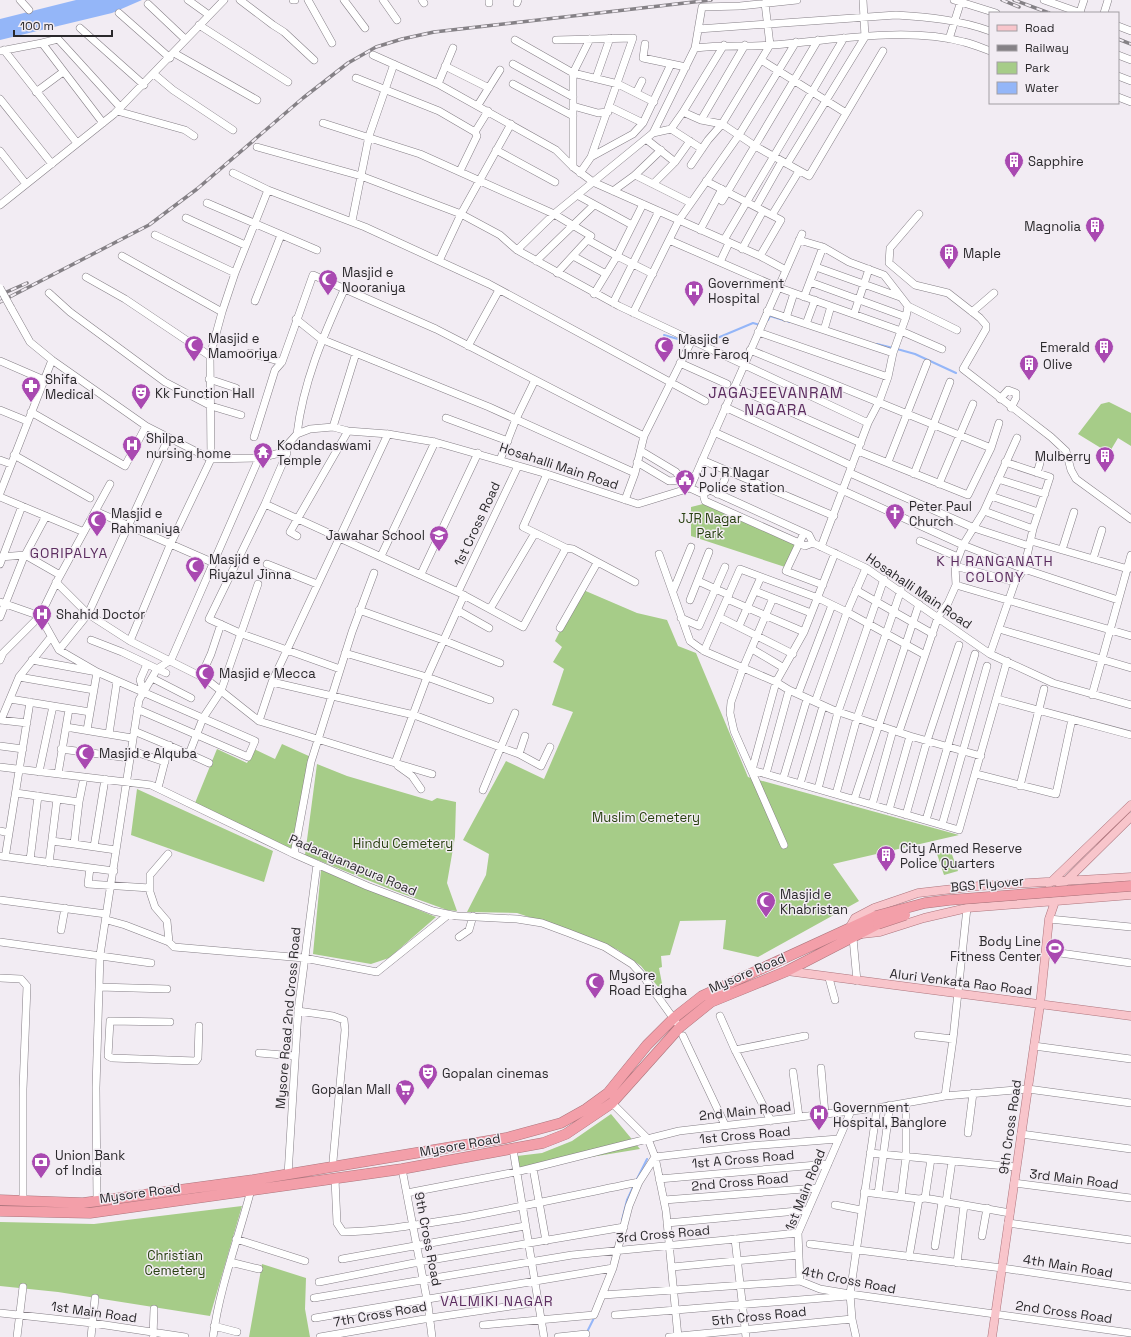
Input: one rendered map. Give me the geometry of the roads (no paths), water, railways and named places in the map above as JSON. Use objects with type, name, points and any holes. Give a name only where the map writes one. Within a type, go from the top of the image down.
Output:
[{"type":"highway","name":"BGS Flyover","points":[[856,936],[877,920],[925,903],[1131,886]]},
{"type":"highway","name":"BGS Flyover","points":[[850,927],[927,907],[991,900],[1131,891]]},
{"type":"highway","name":"Mysore Road","points":[[0,1200],[83,1203],[253,1180],[506,1138],[561,1123],[586,1109],[608,1093],[647,1045],[674,1018],[702,996],[850,927]]},
{"type":"highway","name":"Mysore Road","points":[[0,1211],[90,1214],[402,1169],[543,1143],[566,1134],[612,1103],[711,1002],[787,971],[856,936]]},
{"type":"main road","points":[[1049,919],[1044,903],[1050,883],[1131,805]]},
{"type":"main road","points":[[1049,919],[1060,887],[1064,882],[1131,817]]},
{"type":"main road","points":[[1079,869],[1079,881]]},
{"type":"main road","points":[[850,927],[855,918],[918,893],[979,886],[1050,883],[1131,877]]},
{"type":"main road","points":[[856,936],[880,932],[966,908],[1131,895]]},
{"type":"main road","name":"9th Cross Road","points":[[992,1337],[1040,1004],[1049,919]]},
{"type":"main road","name":"Aluri Venkata Rao Road","points":[[787,971],[829,978],[1131,1016]]},
{"type":"street","points":[[20,0],[29,10]]},
{"type":"street","points":[[188,0],[209,15]]},
{"type":"street","points":[[0,205],[103,123],[144,85],[172,56],[185,39],[224,0]]},
{"type":"street","points":[[240,0],[284,32],[314,60]]},
{"type":"street","points":[[308,0],[332,43]]},
{"type":"street","points":[[344,0],[365,28]]},
{"type":"street","points":[[383,0],[397,20]]},
{"type":"street","points":[[517,250],[554,214],[653,133],[695,48],[702,7],[796,0]]},
{"type":"street","points":[[756,206],[826,101],[866,37],[863,0]]},
{"type":"street","points":[[950,40],[955,22],[957,0],[993,12]]},
{"type":"street","points":[[1044,0],[1063,3],[1079,12]]},
{"type":"street","points":[[1081,12],[1084,0]]},
{"type":"street","points":[[1104,12],[1108,0]]},
{"type":"street","points":[[691,165],[722,124],[770,45],[766,3]]},
{"type":"street","points":[[148,4],[185,39]]},
{"type":"street","points":[[119,13],[172,56],[257,100]]},
{"type":"street","points":[[698,30],[896,15],[927,17],[974,25],[989,31]]},
{"type":"street","points":[[199,25],[288,82]]},
{"type":"street","points":[[1119,26],[1131,31]]},
{"type":"street","points":[[80,28],[144,85]]},
{"type":"street","points":[[695,48],[724,45],[770,45],[818,40],[910,34],[964,42],[989,51]]},
{"type":"street","points":[[596,78],[610,38]]},
{"type":"street","points":[[556,40],[633,38],[609,110],[591,157],[580,173]]},
{"type":"street","points":[[720,262],[727,242],[746,202],[844,38]]},
{"type":"street","points":[[573,167],[573,73],[590,39]]},
{"type":"street","points":[[77,144],[2,51],[58,40],[118,109],[185,130],[194,136]]},
{"type":"street","points":[[515,40],[573,73],[618,84],[654,102]]},
{"type":"street","points":[[700,230],[755,146],[818,40]]},
{"type":"street","points":[[633,313],[679,220],[739,135],[796,42]]},
{"type":"street","points":[[42,43],[103,123]]},
{"type":"street","points":[[645,44],[643,58],[686,67]]},
{"type":"street","points":[[653,133],[671,129],[724,45]]},
{"type":"street","points":[[701,120],[745,45]]},
{"type":"street","points":[[438,84],[453,48]]},
{"type":"street","points":[[683,112],[701,120],[722,124],[755,146],[809,176],[883,51]]},
{"type":"street","points":[[373,55],[438,84],[511,124],[556,150],[573,167],[593,182],[760,256],[786,270]]},
{"type":"street","points":[[1119,55],[1131,60]]},
{"type":"street","points":[[761,60],[846,113]]},
{"type":"street","points":[[352,222],[369,136],[394,64]]},
{"type":"street","points":[[513,64],[573,97]]},
{"type":"street","points":[[591,157],[633,134],[643,123],[671,64]]},
{"type":"street","points":[[446,66],[489,88]]},
{"type":"street","points":[[478,105],[500,70]]},
{"type":"street","points":[[36,92],[63,72]]},
{"type":"street","points":[[154,74],[173,90],[233,130]]},
{"type":"street","points":[[1119,76],[1131,80]]},
{"type":"street","points":[[356,78],[439,111],[475,132]]},
{"type":"street","points":[[636,93],[642,81]]},
{"type":"street","points":[[513,84],[573,116]]},
{"type":"street","points":[[1119,97],[1131,102]]},
{"type":"street","points":[[0,99],[52,164]]},
{"type":"street","points":[[573,106],[598,114],[609,110],[643,123]]},
{"type":"street","points":[[460,171],[477,136],[475,132],[488,111]]},
{"type":"street","points":[[324,123],[369,136],[420,154],[554,214],[573,227],[591,236],[557,273]]},
{"type":"street","points":[[439,261],[461,214],[511,124]]},
{"type":"street","points":[[671,129],[702,149]]},
{"type":"street","points":[[646,139],[675,162]]},
{"type":"street","points":[[653,184],[675,162],[690,141]]},
{"type":"street","points":[[257,147],[360,176],[461,214],[500,235],[517,250],[594,294],[695,344],[744,364],[868,423]]},
{"type":"street","points":[[496,150],[555,182]]},
{"type":"street","points":[[613,191],[635,175],[661,150]]},
{"type":"street","points":[[0,151],[26,184]]},
{"type":"street","points":[[772,215],[799,171]]},
{"type":"street","points":[[233,173],[268,190],[352,222],[439,261],[499,290],[705,401]]},
{"type":"street","points":[[635,175],[691,203]]},
{"type":"street","points":[[706,181],[781,220],[760,256]]},
{"type":"street","points":[[130,641],[170,545],[211,459],[211,406],[209,379],[210,356],[235,273],[268,190]]},
{"type":"street","points":[[722,201],[725,190]]},
{"type":"street","points":[[577,195],[632,225]]},
{"type":"street","points":[[207,203],[317,250]]},
{"type":"street","points":[[594,294],[643,204]]},
{"type":"street","points":[[536,261],[573,227],[594,205]]},
{"type":"street","points":[[742,248],[763,210]]},
{"type":"street","points":[[613,303],[659,211]]},
{"type":"street","points":[[919,214],[890,248],[889,263],[915,285],[948,293],[986,325],[986,329],[962,369],[1011,408],[1051,437],[1066,451],[1071,470],[1076,479],[1131,519]]},
{"type":"street","points":[[186,218],[245,245]]},
{"type":"street","points":[[255,301],[281,235]]},
{"type":"street","points":[[155,236],[235,273]]},
{"type":"street","points":[[640,451],[676,472],[681,480],[690,488],[725,407],[730,386],[744,364],[800,237],[823,247],[850,262],[884,275],[908,306],[957,330]]},
{"type":"street","points":[[588,240],[653,274]]},
{"type":"street","points":[[669,240],[777,287],[901,331],[942,349]]},
{"type":"street","points":[[804,297],[823,247]]},
{"type":"street","points":[[122,256],[222,312]]},
{"type":"street","points":[[573,256],[606,274]]},
{"type":"street","points":[[816,267],[900,297]]},
{"type":"street","points":[[854,314],[860,300],[869,269]]},
{"type":"street","points":[[86,276],[125,299],[210,356]]},
{"type":"street","points":[[254,437],[275,370],[282,362],[312,276],[436,329],[644,436]]},
{"type":"street","points":[[810,282],[906,317]]},
{"type":"street","points":[[0,288],[30,342],[52,360],[146,426],[168,439],[211,459],[259,458],[280,453],[287,453],[209,619],[242,634],[340,669]]},
{"type":"street","points":[[297,434],[300,409],[321,339],[344,290]]},
{"type":"street","points":[[468,346],[499,290]]},
{"type":"street","points":[[49,293],[70,312],[165,382],[211,406],[241,415]]},
{"type":"street","points":[[786,318],[794,293]]},
{"type":"street","points":[[972,312],[994,293]]},
{"type":"street","points":[[806,324],[814,300]]},
{"type":"street","points":[[824,330],[832,306]]},
{"type":"street","points":[[821,547],[868,423],[879,402],[888,377],[894,350],[906,317],[908,306]]},
{"type":"street","points":[[767,311],[867,345],[894,350]]},
{"type":"street","points":[[296,319],[321,339],[516,420],[636,473]]},
{"type":"street","points":[[760,327],[888,377]]},
{"type":"street","points":[[625,500],[636,473],[637,462],[644,436],[680,363],[695,344]]},
{"type":"street","points":[[750,350],[991,448]]},
{"type":"street","points":[[250,352],[282,362]]},
{"type":"street","points":[[333,427],[356,353]]},
{"type":"street","points":[[0,493],[52,360]]},
{"type":"street","points":[[0,361],[44,380]]},
{"type":"street","points":[[680,363],[861,443]]},
{"type":"street","points":[[888,462],[927,363]]},
{"type":"street","points":[[209,379],[236,388]]},
{"type":"street","points":[[500,460],[516,420],[535,380]]},
{"type":"street","points":[[914,474],[950,382]]},
{"type":"street","points":[[1000,399],[1008,390],[1016,393],[1016,398],[1011,408]]},
{"type":"street","points":[[939,484],[961,436],[973,404]]},
{"type":"street","points":[[725,407],[851,470],[974,528],[1030,544],[1062,550],[1128,569]]},
{"type":"street","points":[[0,410],[27,421]]},
{"type":"street","points":[[31,412],[125,466],[146,426]]},
{"type":"street","points":[[446,418],[508,441]]},
{"type":"street","points":[[858,451],[968,496],[991,448],[999,423]]},
{"type":"street","name":"Hosahalli Main Road","points":[[280,453],[297,434],[310,428],[333,427],[348,431],[388,434],[435,442],[478,453],[547,474],[638,504],[690,488],[703,494],[710,490],[809,535],[813,543],[866,568],[901,590],[990,654],[1053,683],[1131,705]]},
{"type":"street","points":[[297,536],[290,532],[348,431]]},
{"type":"street","points":[[714,432],[963,545],[1024,569],[1118,600]]},
{"type":"street","points":[[259,721],[272,682],[388,434]]},
{"type":"street","points":[[872,805],[896,731],[938,618],[948,603],[956,585],[955,566],[958,557],[963,545],[984,511],[1017,438]]},
{"type":"street","points":[[59,650],[88,614],[168,439]]},
{"type":"street","points":[[381,556],[435,442]]},
{"type":"street","points":[[420,574],[478,453]]},
{"type":"street","points":[[14,455],[90,498]]},
{"type":"street","points":[[97,1201],[97,1047],[100,955],[139,700],[158,669],[171,660],[259,458]]},
{"type":"street","points":[[0,460],[11,464]]},
{"type":"street","points":[[702,460],[834,516]]},
{"type":"street","points":[[637,462],[669,481],[681,480]]},
{"type":"street","points":[[990,654],[1015,582],[1024,569],[1033,529],[1050,477],[1005,462]]},
{"type":"street","points":[[1037,473],[1040,463]]},
{"type":"street","name":"1st Cross Road","points":[[395,763],[427,678],[457,610],[461,593],[518,466]]},
{"type":"street","points":[[547,474],[523,527],[566,548],[573,549],[635,582]]},
{"type":"street","points":[[717,494],[725,479]]},
{"type":"street","points":[[998,479],[1045,494]]},
{"type":"street","points":[[0,660],[3,653],[40,616],[58,578],[110,484]]},
{"type":"street","points":[[703,494],[705,500],[805,546],[813,543]]},
{"type":"street","points":[[991,496],[1038,512]]},
{"type":"street","points":[[0,497],[84,532]]},
{"type":"street","points":[[264,504],[461,593],[523,627],[566,548]]},
{"type":"street","points":[[22,506],[1,559],[25,556],[58,578],[88,614],[130,641],[201,676],[259,721],[432,774]]},
{"type":"street","points":[[95,511],[128,527],[214,563]]},
{"type":"street","points":[[984,511],[1033,529]]},
{"type":"street","points":[[1062,550],[1074,512]]},
{"type":"street","points":[[0,617],[3,602],[46,516]]},
{"type":"street","points":[[1093,559],[1102,530]]},
{"type":"street","points":[[490,609],[535,533]]},
{"type":"street","points":[[804,533],[786,571],[823,585]]},
{"type":"street","points":[[920,540],[958,557]]},
{"type":"street","points":[[673,591],[691,547]]},
{"type":"street","points":[[690,600],[709,552]]},
{"type":"street","points":[[752,770],[776,682],[804,632],[835,553]]},
{"type":"street","points":[[659,554],[690,641],[704,651],[776,682],[807,699],[838,712],[878,724],[910,736],[981,756]]},
{"type":"street","points":[[1092,695],[1101,658],[1131,555]]},
{"type":"street","points":[[560,628],[597,563]]},
{"type":"street","points":[[267,564],[317,584]]},
{"type":"street","points":[[955,566],[1015,582]]},
{"type":"street","points":[[681,618],[699,626],[725,567]]},
{"type":"street","points":[[815,702],[847,612],[866,568]]},
{"type":"street","points":[[704,651],[740,570],[818,598],[869,623],[925,655]]},
{"type":"street","points":[[294,854],[311,762],[359,610],[374,572]]},
{"type":"street","points":[[739,626],[761,577]]},
{"type":"street","points":[[818,789],[838,712],[884,580]]},
{"type":"street","points":[[698,581],[747,608],[804,632]]},
{"type":"street","points":[[189,754],[203,718],[221,691],[242,634],[258,584]]},
{"type":"street","points":[[956,585],[1131,636]]},
{"type":"street","points":[[856,590],[933,634]]},
{"type":"street","points":[[836,794],[857,718],[901,590]]},
{"type":"street","points":[[755,591],[811,613]]},
{"type":"street","points":[[773,598],[743,668],[731,702],[730,713],[734,731],[784,845]]},
{"type":"street","points":[[3,602],[40,616],[59,650],[96,672],[255,742],[248,757],[138,709]]},
{"type":"street","points":[[854,800],[919,604]]},
{"type":"street","points":[[798,694],[832,605]]},
{"type":"street","points":[[359,610],[443,640],[500,663]]},
{"type":"street","points":[[457,610],[489,628]]},
{"type":"street","points":[[719,617],[793,654]]},
{"type":"street","points":[[201,676],[212,654],[221,624]]},
{"type":"street","points":[[999,629],[1131,668]]},
{"type":"street","points":[[27,723],[0,720],[19,677],[51,637]]},
{"type":"street","points":[[91,640],[166,673]]},
{"type":"street","points":[[906,815],[927,741],[959,645]]},
{"type":"street","points":[[752,649],[784,668]]},
{"type":"street","points":[[345,653],[427,678],[490,700]]},
{"type":"street","points":[[926,820],[975,654]]},
{"type":"street","points":[[32,660],[96,672]]},
{"type":"street","points":[[752,770],[959,830],[1007,661]]},
{"type":"street","points":[[144,692],[140,680],[148,664]]},
{"type":"street","points":[[942,825],[987,666]]},
{"type":"street","points":[[87,730],[96,672]]},
{"type":"street","points":[[19,677],[94,690]]},
{"type":"street","points":[[152,678],[190,698]]},
{"type":"street","points":[[109,734],[117,681]]},
{"type":"street","points":[[272,682],[414,715],[519,754],[541,766],[550,747]]},
{"type":"street","points":[[1020,786],[1044,689]]},
{"type":"street","points":[[766,774],[790,690]]},
{"type":"street","points":[[10,699],[90,712]]},
{"type":"street","points":[[783,779],[807,699]]},
{"type":"street","points":[[997,699],[1131,735]]},
{"type":"street","points":[[30,702],[9,833],[3,854],[30,860],[114,871]]},
{"type":"street","points":[[39,772],[53,706]]},
{"type":"street","points":[[800,784],[823,706]]},
{"type":"street","points":[[58,774],[61,749],[69,709]]},
{"type":"street","points":[[483,790],[490,775],[496,754],[502,748],[515,713]]},
{"type":"street","points":[[976,774],[1056,794],[1072,719]]},
{"type":"street","points":[[66,727],[109,734],[133,735],[169,746],[209,763]]},
{"type":"street","points":[[519,754],[524,736]]},
{"type":"street","points":[[889,810],[910,736]]},
{"type":"street","points":[[0,746],[23,749]]},
{"type":"street","points":[[158,788],[169,746]]},
{"type":"street","points":[[61,749],[130,754],[165,762]]},
{"type":"street","points":[[395,763],[412,776],[421,789]]},
{"type":"street","name":"Padarayanapura Road","points":[[0,767],[105,779],[158,788],[294,854],[380,891],[448,915],[504,917],[542,924],[606,947],[637,968],[674,1018],[725,1125]]},
{"type":"street","points":[[74,844],[84,777]]},
{"type":"street","points":[[94,847],[105,779]]},
{"type":"street","points":[[16,793],[80,802]]},
{"type":"street","points":[[30,860],[38,796]]},
{"type":"street","points":[[50,863],[58,799]]},
{"type":"street","points":[[0,831],[9,833]]},
{"type":"street","points":[[52,841],[116,850]]},
{"type":"street","points":[[168,854],[150,875],[150,888],[155,907],[167,921],[169,942]]},
{"type":"street","name":"Mysore Road 2nd Cross Road","points":[[288,1175],[298,1011],[317,864]]},
{"type":"street","points":[[90,868],[88,884],[150,888]]},
{"type":"street","points":[[0,900],[65,908],[107,917],[169,942],[174,947],[304,958],[378,972],[448,915]]},
{"type":"street","points":[[61,930],[65,908]]},
{"type":"street","points":[[945,1096],[953,1039],[966,908]]},
{"type":"street","points":[[459,937],[469,930],[473,916]]},
{"type":"street","points":[[1049,919],[1131,927]]},
{"type":"street","points":[[856,936],[857,981]]},
{"type":"street","points":[[0,942],[151,963]]},
{"type":"street","points":[[1046,951],[1131,963]]},
{"type":"street","points":[[0,978],[21,978],[27,986],[23,1089],[23,1200]]},
{"type":"street","points":[[829,978],[835,1000]]},
{"type":"street","points":[[99,987],[167,989]]},
{"type":"street","points":[[298,1011],[333,1016],[344,1020],[345,1030],[333,1161],[334,1167]]},
{"type":"street","points":[[720,1016],[735,1050],[771,1121]]},
{"type":"street","points":[[170,1022],[109,1022],[108,1056],[112,1058],[196,1061],[198,1058],[199,1026]]},
{"type":"street","points":[[98,1026],[109,1026]]},
{"type":"street","points":[[918,1035],[953,1039]]},
{"type":"street","points":[[735,1050],[805,1036]]},
{"type":"street","points":[[1034,1046],[1131,1059]]},
{"type":"street","points":[[97,1047],[108,1048]]},
{"type":"street","points":[[258,1053],[295,1056]]},
{"type":"street","points":[[821,1068],[825,1114]]},
{"type":"street","points":[[793,1072],[799,1117]]},
{"type":"street","name":"2nd Main Road","points":[[407,1193],[516,1172],[679,1131],[877,1108],[945,1096],[1028,1089],[1131,1103]]},
{"type":"street","points":[[968,1133],[973,1093]]},
{"type":"street","points":[[612,1103],[648,1139],[655,1157],[668,1223],[678,1336]]},
{"type":"street","points":[[901,1197],[906,1157],[906,1103]]},
{"type":"street","points":[[878,1194],[890,1105]]},
{"type":"street","points":[[856,1337],[852,1319],[850,1295],[877,1108]]},
{"type":"street","name":"1st Main Road","points":[[800,1281],[798,1233],[850,1111]]},
{"type":"street","points":[[1021,1134],[1131,1149]]},
{"type":"street","name":"1st Cross Road","points":[[655,1157],[749,1146],[838,1139]]},
{"type":"street","points":[[513,1149],[521,1207],[536,1281],[544,1337]]},
{"type":"street","points":[[870,1153],[1016,1167]]},
{"type":"street","points":[[483,1325],[594,1315],[613,1268],[622,1228],[629,1206],[639,1182],[655,1157]]},
{"type":"street","points":[[909,1256],[931,1159]]},
{"type":"street","points":[[935,1246],[952,1161]]},
{"type":"street","name":"1st A Cross Road","points":[[659,1178],[828,1164]]},
{"type":"street","points":[[533,1168],[538,1203],[546,1241]]},
{"type":"street","name":"9th Cross Road","points":[[402,1169],[427,1298],[432,1337]]},
{"type":"street","points":[[335,1179],[338,1223],[343,1232],[367,1232],[414,1226],[521,1207],[639,1182]]},
{"type":"street","points":[[213,1337],[214,1326],[230,1262],[253,1180]]},
{"type":"street","name":"3rd Main Road","points":[[1014,1183],[1131,1198]]},
{"type":"street","name":"2nd Cross Road","points":[[664,1200],[817,1188]]},
{"type":"street","points":[[864,1192],[987,1208],[1010,1213]]},
{"type":"street","points":[[835,1205],[862,1210]]},
{"type":"street","points":[[957,1263],[964,1205]]},
{"type":"street","points":[[982,1236],[987,1208]]},
{"type":"street","points":[[668,1223],[808,1210]]},
{"type":"street","points":[[1008,1223],[1131,1240]]},
{"type":"street","points":[[342,1258],[525,1226]]},
{"type":"street","points":[[319,1282],[419,1262],[622,1228]]},
{"type":"street","name":"3rd Cross Road","points":[[314,1298],[572,1255],[798,1233]]},
{"type":"street","points":[[236,1239],[306,1261]]},
{"type":"street","points":[[735,1239],[746,1337]]},
{"type":"street","name":"4th Main Road","points":[[810,1244],[1002,1268],[1131,1287]]},
{"type":"street","points":[[672,1267],[798,1255]]},
{"type":"street","points":[[230,1262],[259,1269]]},
{"type":"street","points":[[315,1318],[613,1268]]},
{"type":"street","name":"4th Cross Road","points":[[603,1295],[800,1281],[820,1289],[850,1295],[995,1315]]},
{"type":"street","points":[[17,1337],[23,1287]]},
{"type":"street","points":[[615,1315],[676,1312],[850,1295]]},
{"type":"street","points":[[91,1337],[95,1298]]},
{"type":"street","name":"7th Cross Road","points":[[320,1337],[430,1318],[539,1302]]},
{"type":"street","points":[[153,1335],[154,1309]]},
{"type":"street","name":"1st Main Road","points":[[0,1313],[92,1322],[153,1335],[185,1337]]},
{"type":"street","name":"2nd Cross Road","points":[[995,1315],[1131,1333]]},
{"type":"street","name":"5th Cross Road","points":[[669,1337],[852,1319]]},
{"type":"street","points":[[214,1326],[237,1332]]},
{"type":"street","points":[[558,1337],[586,1334]]},
{"type":"water","points":[[76,0],[142,0],[112,13],[0,40],[0,19]]},
{"type":"waterway","points":[[768,320],[770,316],[790,322]]},
{"type":"waterway","points":[[703,344],[753,323],[760,325]]},
{"type":"waterway","points":[[664,335],[688,342]]},
{"type":"waterway","points":[[877,344],[893,348]]},
{"type":"waterway","points":[[897,349],[915,354],[956,373]]},
{"type":"waterway","points":[[636,1181],[647,1159]]},
{"type":"waterway","points":[[622,1220],[627,1200],[634,1185]]},
{"type":"waterway","points":[[587,1332],[594,1318]]},
{"type":"railway","points":[[0,302],[149,225],[197,189],[303,98],[348,63],[376,47],[402,39],[434,32],[711,0]]},
{"type":"railway","points":[[1002,0],[1019,7]]},
{"type":"railway","points":[[1014,0],[1046,12]]},
{"type":"railway","points":[[1119,39],[1131,44]]},
{"type":"railway","points":[[0,295],[27,283]]},
{"type":"place","name":"Sapphire","points":[[1014,178]]},
{"type":"place","name":"Magnolia","points":[[1095,243]]},
{"type":"place","name":"Maple","points":[[949,270]]},
{"type":"place","name":"Masjid e Nooraniya","points":[[328,296]]},
{"type":"place","name":"Government Hospital","points":[[694,307]]},
{"type":"place","name":"Masjid e Mamooriya","points":[[194,362]]},
{"type":"place","name":"Masjid e Umre Faroq","points":[[664,363]]},
{"type":"place","name":"Emerald","points":[[1104,364]]},
{"type":"place","name":"Olive","points":[[1029,381]]},
{"type":"place","name":"Shifa Medical","points":[[31,403]]},
{"type":"place","name":"Kk Function Hall","points":[[141,410]]},
{"type":"place","name":"Shilpa nursing home","points":[[132,462]]},
{"type":"place","name":"Kodandaswami Temple","points":[[263,469]]},
{"type":"place","name":"Mulberry","points":[[1105,473]]},
{"type":"place","name":"J J R Nagar Police station","points":[[685,496]]},
{"type":"place","name":"Peter Paul Church","points":[[895,530]]},
{"type":"place","name":"Masjid e Rahmaniya","points":[[97,537]]},
{"type":"place","name":"Jawahar School","points":[[439,552]]},
{"type":"place","name":"Masjid e Riyazul Jinna","points":[[195,583]]},
{"type":"place","name":"Shahid Doctor","points":[[42,631]]},
{"type":"place","name":"Masjid e Mecca","points":[[205,690]]},
{"type":"place","name":"Masjid e Alquba","points":[[85,770]]},
{"type":"place","name":"City Armed Reserve Police Quarters","points":[[886,872]]},
{"type":"place","name":"Masjid e Khabristan","points":[[766,918]]},
{"type":"place","name":"Body Line Fitness Center","points":[[1055,965]]},
{"type":"place","name":"Mysore Road Eidgha","points":[[595,999]]},
{"type":"place","name":"Gopalan cinemas","points":[[428,1090]]},
{"type":"place","name":"Gopalan Mall","points":[[405,1106]]},
{"type":"place","name":"Government Hospital, Banglore","points":[[819,1131]]},
{"type":"place","name":"Union Bank of India","points":[[41,1179]]},
{"type":"district","name":"JAGAJEEVANRAM NAGARA","points":[[776,400]]},
{"type":"district","name":"GORIPALYA","points":[[69,553]]},
{"type":"district","name":"K H RANGANATH COLONY","points":[[995,570]]},
{"type":"district","name":"VALMIKI NAGAR","points":[[497,1301]]},
{"type":"park label","name":"JJR Nagar Park","points":[[710,526]]},
{"type":"park label","name":"Muslim Cemetery","points":[[646,817]]},
{"type":"park label","name":"Hindu Cemetery","points":[[403,843]]},
{"type":"park label","name":"Christian Cemetery","points":[[175,1262]]}]
